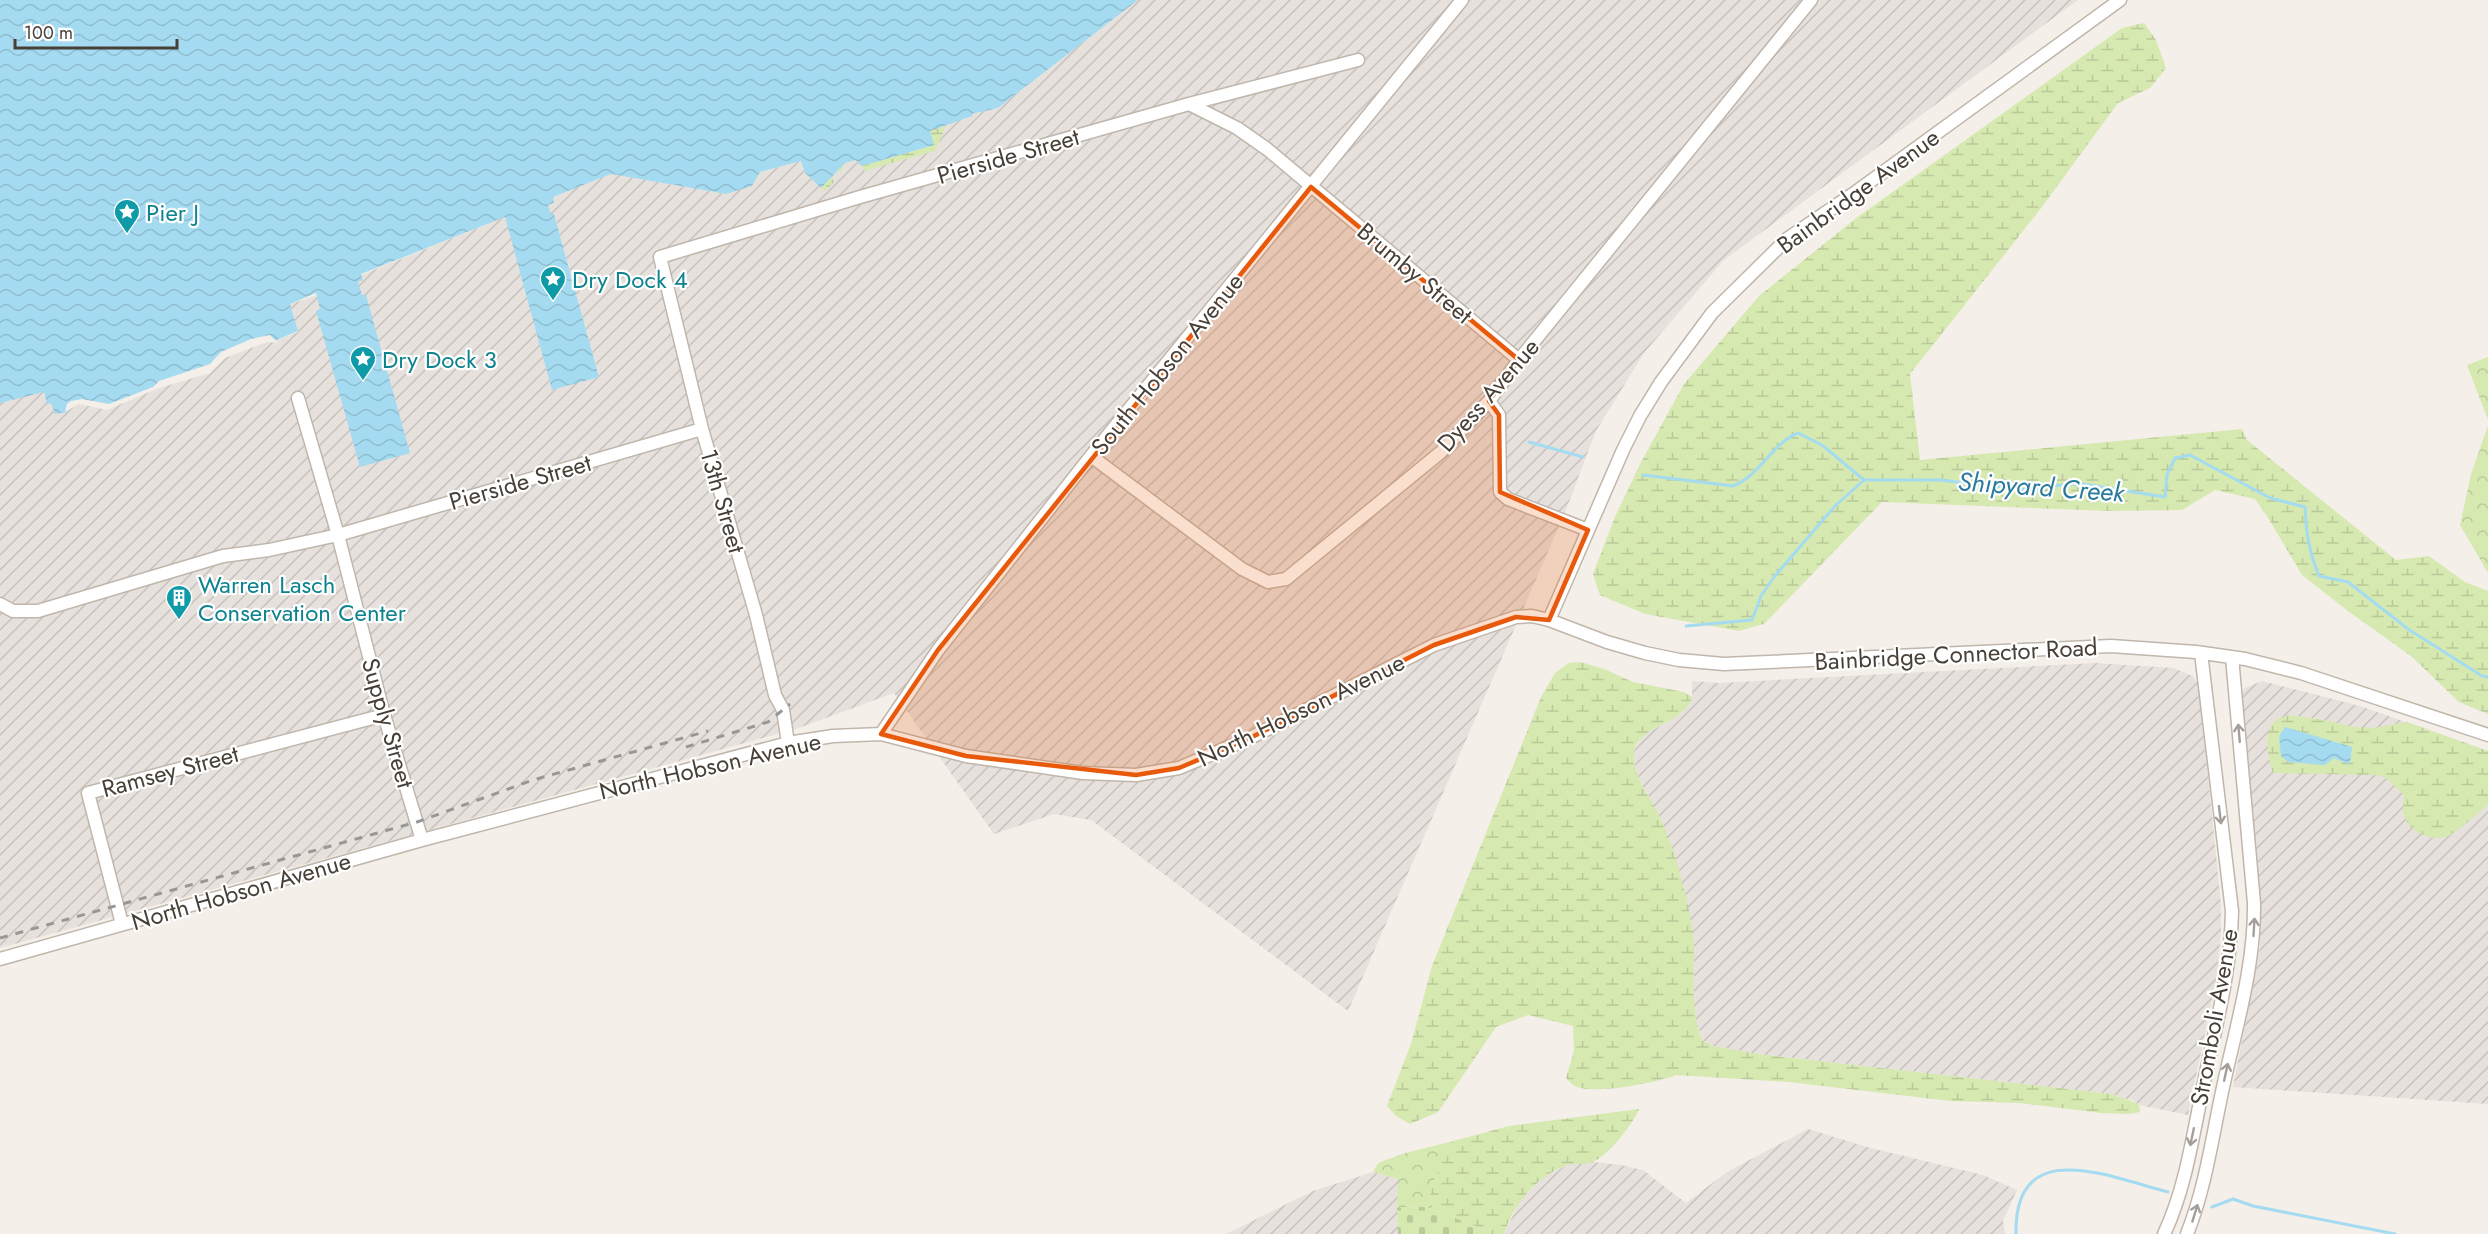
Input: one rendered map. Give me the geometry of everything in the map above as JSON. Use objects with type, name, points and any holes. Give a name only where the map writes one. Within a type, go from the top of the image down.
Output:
[{"type":"street","name":"South Hobson Avenue","points":[[881,734],[938,650],[1091,456],[1462,0]]},
{"type":"street","name":"Dyess Avenue","points":[[1091,456],[1242,569],[1268,582],[1286,579],[1441,452],[1489,402],[1519,360],[1811,0]]},
{"type":"street","name":"Bainbridge Avenue","points":[[1549,620],[1640,416],[1661,382],[1720,304],[1787,239],[1871,181],[2120,0]]},
{"type":"street","name":"Pierside Street","points":[[660,257],[860,197],[1189,104],[1358,60]]},
{"type":"street","name":"Brumby Street","points":[[1189,104],[1237,128],[1267,149],[1519,360]]},
{"type":"street","name":"13th Street","points":[[660,257],[702,429],[756,615],[775,695],[783,710],[788,743]]},
{"type":"street","name":"Supply Street","points":[[298,398],[338,535],[384,715],[422,840]]},
{"type":"street","points":[[1489,402],[1499,415],[1500,492],[1508,499],[1588,531]]},
{"type":"street","name":"Pierside Street","points":[[0,604],[13,611],[38,611],[223,556],[269,550],[338,535],[702,429]]},
{"type":"street","name":"North Hobson Avenue","points":[[0,959],[422,840],[788,743],[833,736],[881,734],[966,756],[1083,773],[1136,775],[1179,768],[1251,738],[1434,645],[1516,617],[1532,616],[1549,620]]},
{"type":"street","name":"Bainbridge Connector Road","points":[[1549,620],[1607,642],[1645,653],[1679,660],[1724,664],[2111,646],[2201,653],[2278,666],[2365,692],[2488,735]]},
{"type":"street","name":"Stromboli Avenue","points":[[2164,1234],[2180,1192],[2226,977],[2232,911],[2201,653]]},
{"type":"street","name":"Stromboli Avenue","points":[[2187,1234],[2201,1191],[2253,944],[2254,903],[2232,657]]},
{"type":"street","name":"Ramsey Street","points":[[122,924],[88,793],[384,715]]},
{"type":"highlighted area","points":[[1311,187],[1519,360],[1489,401],[1499,415],[1500,492],[1588,530],[1549,620],[1516,617],[1434,645],[1250,738],[1179,768],[1136,775],[966,756],[881,734],[938,650]]},
{"type":"shaded area","points":[[1133,0],[2078,0],[1724,260],[1644,353],[1596,431],[1564,515],[1348,1011],[1091,820],[1054,814],[994,834],[894,693],[796,729],[0,948],[0,379],[200,100],[68,405],[267,339],[274,341],[298,332],[290,304],[363,280],[361,275],[505,217],[508,226],[599,377],[554,214],[551,215],[548,205],[554,203],[553,197],[611,174],[726,194],[752,186],[760,172],[801,161],[805,173],[821,187],[845,163],[971,114],[998,108],[1133,3]]},
{"type":"shaded area","points":[[2095,663],[2173,668],[2193,676],[2199,686],[2221,905],[2221,933],[2217,976],[2188,1115],[2139,1105],[2133,1100],[2112,1094],[1758,1054],[1713,1046],[1702,1040],[1694,1012],[1694,944],[1680,874],[1661,819],[1636,774],[1633,753],[1642,736],[1681,714],[1692,697],[1692,681],[1719,683]]},
{"type":"shaded area","points":[[2262,681],[2360,706],[2488,751],[2488,1104],[2233,1087],[2260,947],[2260,905],[2240,697],[2245,688]]},
{"type":"shaded area","points":[[1808,1129],[1867,1147],[1983,1175],[2017,1190],[2003,1221],[2005,1234],[1504,1234],[1520,1200],[1543,1178],[1569,1164],[1594,1162],[1643,1170],[1686,1203],[1727,1172]]},
{"type":"shaded area","points":[[1373,1172],[1398,1179],[1398,1234],[1226,1234],[1313,1191]]},
{"type":"green space","points":[[2144,23],[2156,40],[2166,68],[2150,88],[2118,103],[2042,207],[1910,374],[1920,460],[2242,429],[2247,440],[2396,560],[2429,556],[2465,582],[2488,591],[2488,714],[2459,702],[2411,656],[2302,575],[2255,499],[2215,490],[2182,510],[2106,511],[1882,502],[1764,624],[1739,631],[1645,614],[1600,595],[1593,574],[1615,517],[1640,464],[1684,384],[1759,296],[1855,219],[2122,28]]},
{"type":"green space","points":[[946,126],[935,151],[864,171],[855,160],[845,163],[840,174],[836,160],[829,162],[834,182],[825,191],[805,173],[803,165],[931,138],[930,131]]},
{"type":"green space","points":[[2488,357],[2488,420],[2467,365]]},
{"type":"green space","points":[[2488,426],[2488,573],[2460,525],[2471,474]]},
{"type":"green space","points":[[1581,662],[1633,682],[1684,692],[1692,697],[1688,707],[1680,714],[1642,737],[1636,745],[1634,763],[1642,786],[1658,813],[1670,843],[1687,900],[1694,945],[1694,1005],[1702,1040],[1713,1046],[1758,1054],[2112,1094],[2136,1103],[2139,1105],[2140,1112],[2101,1113],[2019,1103],[1950,1101],[1789,1082],[1676,1075],[1626,1087],[1586,1089],[1576,1086],[1566,1078],[1574,1051],[1573,1026],[1528,1015],[1496,1027],[1438,1112],[1410,1124],[1396,1116],[1387,1106],[1411,1044],[1432,966],[1541,697],[1555,673],[1569,663]]},
{"type":"green space","points":[[2291,715],[2353,727],[2374,728],[2407,722],[2488,751],[2488,805],[2450,835],[2438,838],[2424,836],[2408,824],[2403,813],[2404,795],[2386,778],[2377,775],[2273,773],[2268,753],[2269,730],[2277,719]]},
{"type":"green space","points":[[1639,1109],[1620,1138],[1601,1157],[1589,1163],[1568,1165],[1537,1183],[1520,1201],[1504,1234],[1494,1234],[1433,1209],[1430,1191],[1446,1151],[1454,1141],[1509,1126]]},
{"type":"green space","points":[[1454,1141],[1446,1151],[1430,1191],[1433,1209],[1417,1206],[1397,1208],[1398,1179],[1373,1172],[1378,1163],[1405,1153]]},
{"type":"green space","points":[[1417,1206],[1433,1209],[1494,1234],[1398,1234],[1397,1208]]},
{"type":"water","points":[[0,0],[1138,0],[998,108],[972,114],[972,116],[930,131],[934,145],[862,166],[855,160],[845,163],[821,188],[805,173],[801,161],[760,172],[752,186],[726,194],[611,174],[553,197],[554,203],[548,205],[551,214],[554,214],[599,377],[552,390],[505,217],[361,274],[363,280],[358,282],[362,295],[366,295],[410,453],[360,467],[316,311],[320,309],[316,293],[290,304],[298,331],[274,341],[267,339],[224,355],[209,370],[158,385],[107,407],[82,401],[69,405],[68,412],[55,414],[51,403],[47,404],[44,392],[0,403]]},
{"type":"water","points":[[2285,727],[2352,747],[2350,763],[2334,758],[2325,765],[2288,762],[2281,756],[2279,736]]},
{"type":"pier","points":[[270,335],[278,343],[267,342],[225,358],[210,373],[159,388],[107,410],[79,404],[65,412],[67,404],[71,401],[82,399],[109,404],[153,387],[159,381],[210,364],[221,352],[251,339]]},
{"type":"waterway","name":"Shipyard Creek","points":[[1643,475],[1733,486],[1751,475],[1780,444],[1798,433],[1822,445],[1864,480],[1939,480],[2030,490],[2083,484],[2165,497],[2167,475],[2175,458],[2190,455],[2270,498],[2305,507],[2309,542],[2319,576],[2348,582],[2408,629],[2482,676],[2488,677]]},
{"type":"waterway","name":"Shipyard Creek","points":[[1529,442],[1583,457]]},
{"type":"waterway","points":[[1686,626],[1752,620],[1761,596],[1774,577],[1835,506],[1864,480]]},
{"type":"waterway","points":[[2016,1234],[2020,1203],[2031,1183],[2048,1173],[2069,1170],[2093,1172],[2168,1192]]},
{"type":"waterway","points":[[2212,1207],[2233,1199],[2253,1206],[2395,1234]]},
{"type":"railway","points":[[686,747],[768,722],[790,704]]},
{"type":"railway","points":[[0,938],[417,822],[533,780],[708,731]]},
{"type":"place","name":"Pier J","points":[[127,235]]},
{"type":"place","name":"Dry Dock 4","points":[[553,302]]},
{"type":"place","name":"Dry Dock 3","points":[[363,382]]},
{"type":"place","name":"Warren Lasch Conservation Center","points":[[179,621]]}]
